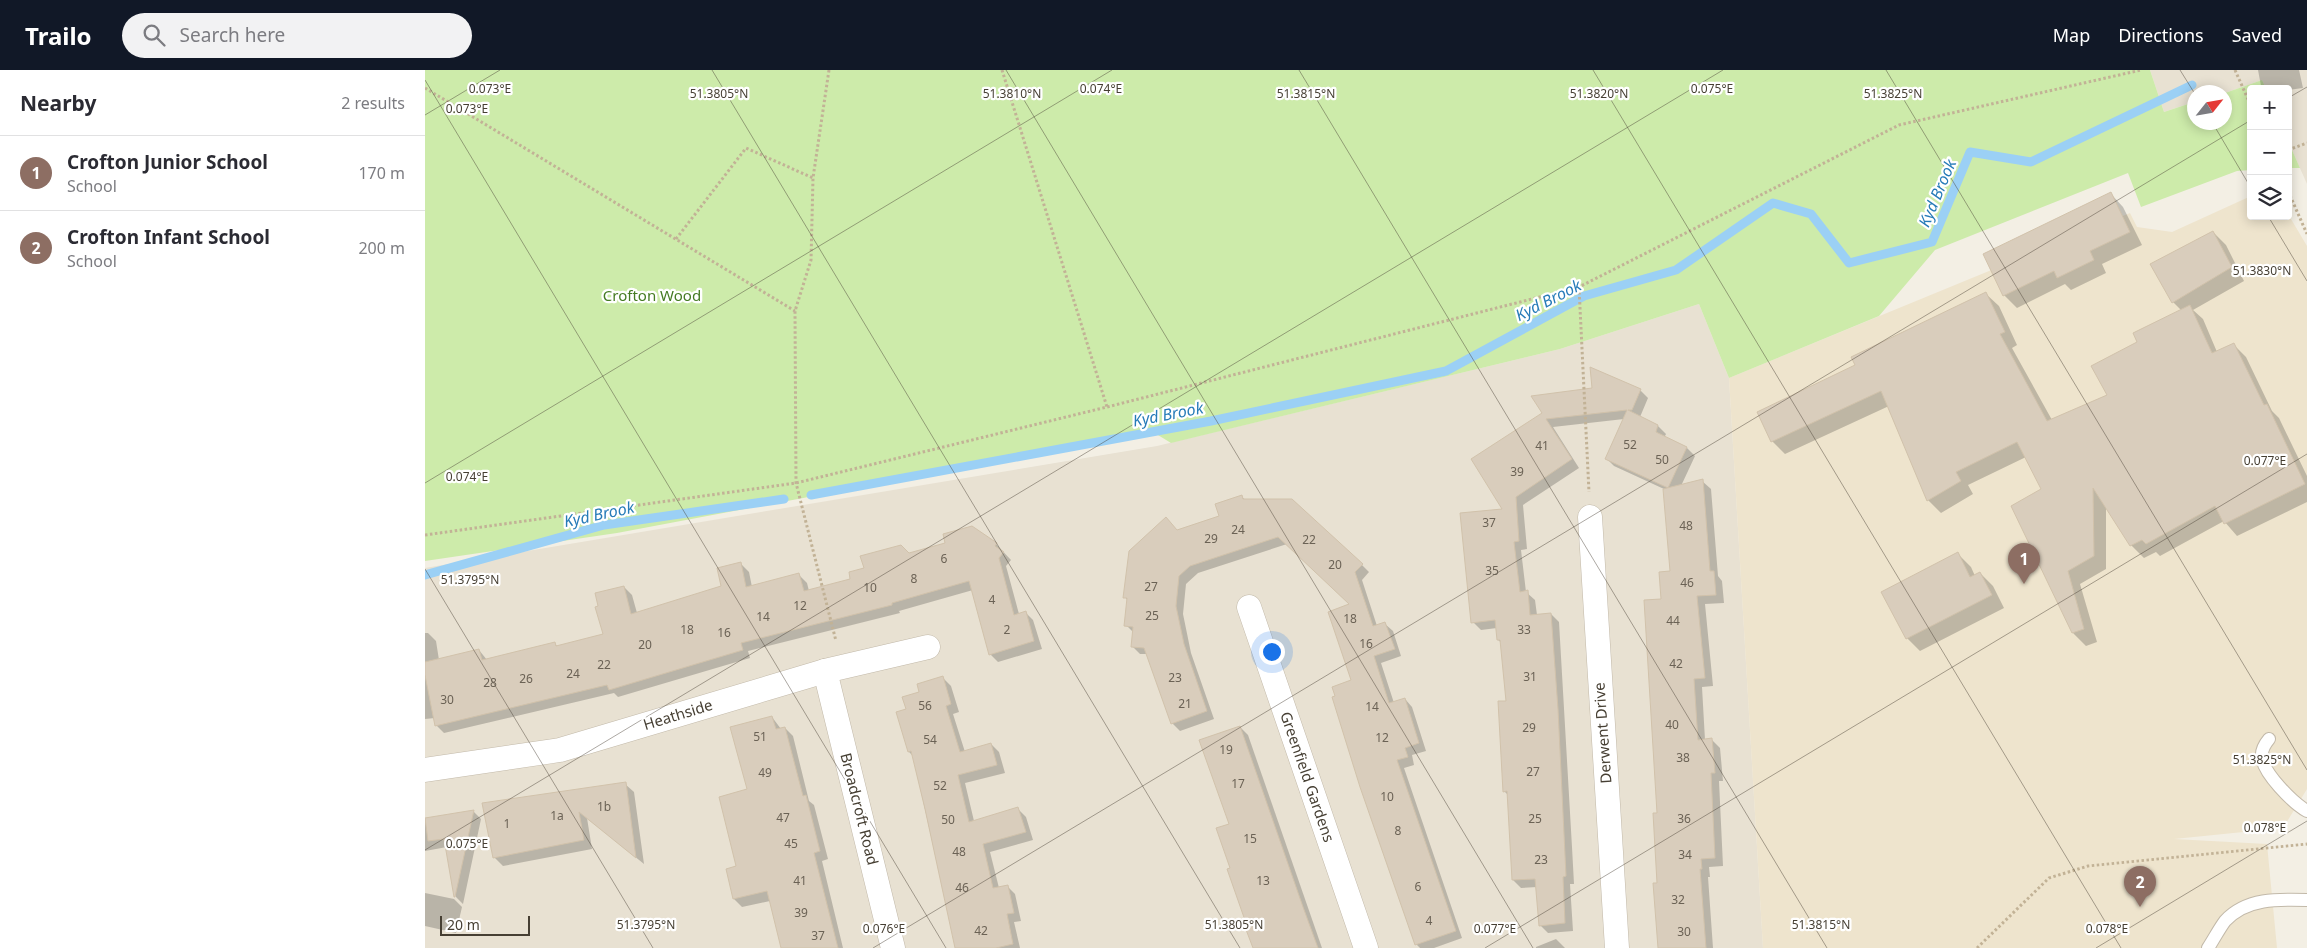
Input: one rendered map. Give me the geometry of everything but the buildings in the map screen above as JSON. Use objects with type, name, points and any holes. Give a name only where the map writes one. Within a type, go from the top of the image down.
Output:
[{"type":"street","name":"Derwent Drive","points":[[1590,517],[1617,948]]},
{"type":"street","name":"Greenfield Gardens","points":[[1249,607],[1366,948]]},
{"type":"street","name":"Heathside","points":[[425,770],[560,750],[834,669],[928,647]]},
{"type":"street","name":"Broadcroft Road","points":[[834,669],[893,948]]},
{"type":"lane","points":[[2269,739],[2263,747],[2262,758],[2267,771],[2307,812]]},
{"type":"lane","points":[[2208,948],[2225,922],[2240,910],[2257,902],[2279,899],[2307,900]]},
{"type":"path","points":[[829,70],[813,178],[811,260],[795,311],[796,483],[834,669]]},
{"type":"path","points":[[1002,70],[1107,407]]},
{"type":"path","points":[[425,535],[796,483],[1107,407],[1579,287],[1899,125],[2141,70]]},
{"type":"path","points":[[2235,70],[2247,97]]},
{"type":"path","points":[[425,88],[795,311]]},
{"type":"path","points":[[2292,149],[2307,143]]},
{"type":"path","points":[[676,239],[746,148],[813,178]]},
{"type":"path","points":[[2292,200],[2307,234]]},
{"type":"path","points":[[1579,287],[1590,517]]},
{"type":"path","points":[[1977,948],[2049,878],[2088,866],[2307,844]]},
{"type":"shaded area","points":[[2150,70],[2307,70],[2307,184],[2292,150],[2292,85],[2264,85],[2262,80],[2232,91],[2232,85],[2187,85],[2187,104],[2164,112]]},
{"type":"shaded area","points":[[2247,198],[2247,220],[2292,220],[2307,246],[2307,789],[2283,828],[2174,839],[2267,844],[2277,948],[1763,948],[1729,378],[2130,213],[2137,227],[2172,232]]},
{"type":"shaded area","points":[[1699,304],[1729,378],[1763,948],[425,948],[425,568],[1157,446],[1560,349]]},
{"type":"green space","name":"Crofton Wood","points":[[425,70],[2150,70],[2164,112],[2187,104],[2187,130],[2232,130],[2232,91],[2247,85],[2247,170],[2237,171],[2141,207],[2128,173],[1935,250],[1879,316],[1729,378],[1699,304],[1560,349],[1171,443],[1153,432],[617,533],[425,561]]},
{"type":"green space","points":[[2262,80],[2264,85],[2248,85]]},
{"type":"green space","points":[[2292,150],[2300,168],[2292,168]]},
{"type":"waterway","name":"Kyd Brook","points":[[811,495],[1211,421],[1446,371],[1584,296],[1676,270],[1773,203],[1811,214],[1849,263],[1932,242],[1970,152],[2031,162],[2187,87]]},
{"type":"waterway","name":"Kyd Brook","points":[[425,575],[604,525],[784,499]]},
{"type":"place","name":"Crofton Junior School","points":[[2024,584]]},
{"type":"place","name":"Crofton Infant School","points":[[2140,907]]}]
